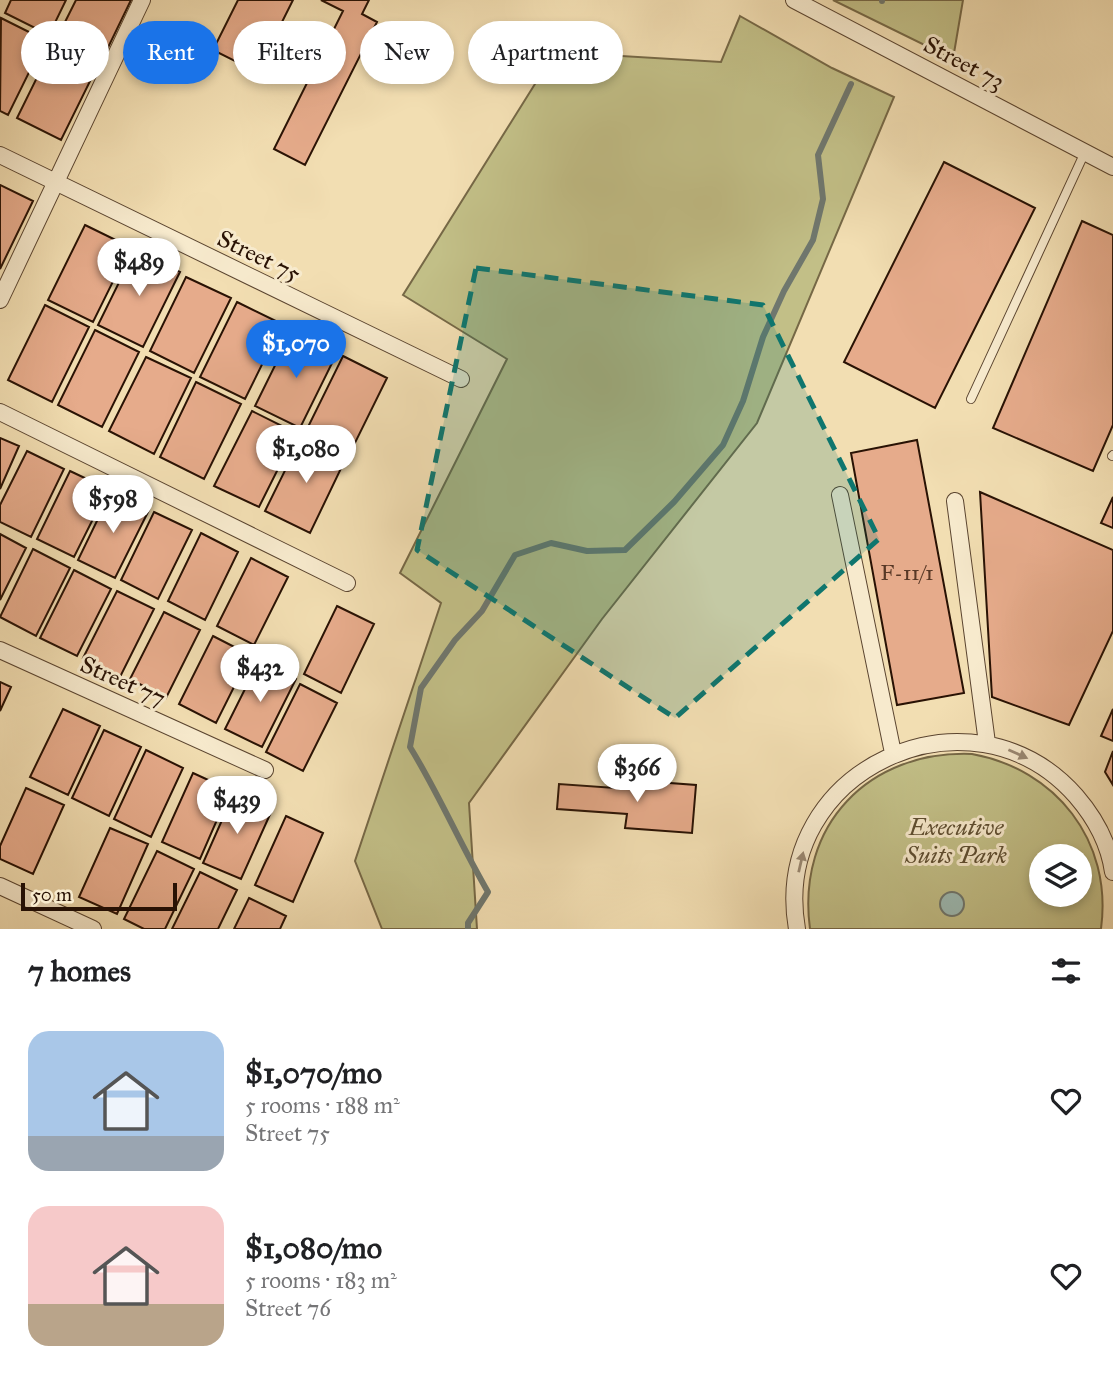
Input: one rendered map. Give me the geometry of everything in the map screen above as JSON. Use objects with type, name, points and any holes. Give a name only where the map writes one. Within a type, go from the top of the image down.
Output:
[{"type":"street","points":[[0,300],[142,0]]},
{"type":"street","name":"Street 73","points":[[794,0],[1113,167]]},
{"type":"street","name":"Street 75","points":[[0,155],[461,379]]},
{"type":"street","points":[[0,412],[348,583]]},
{"type":"street","points":[[840,495],[892,753]]},
{"type":"street","points":[[955,501],[987,743]]},
{"type":"street","name":"Street 77","points":[[0,650],[265,770]]},
{"type":"street","points":[[797,929],[795,886],[798,872],[804,846],[825,807],[855,776],[892,753],[939,741],[987,743],[1020,753],[1060,778],[1091,813],[1111,855],[1113,872]]},
{"type":"street","points":[[0,886],[93,929]]},
{"type":"lane","points":[[971,399],[1085,152]]},
{"type":"highlighted area","points":[[476,268],[763,305],[879,539],[675,718],[417,550]]},
{"type":"green space","points":[[833,0],[963,0],[953,59]]},
{"type":"green space","points":[[740,16],[832,68],[894,97],[757,423],[602,619],[469,803],[477,929],[382,929],[355,861],[441,603],[400,573],[507,359],[403,295],[535,84],[623,84],[623,56],[721,62]]},
{"type":"green space","name":"Executive Suits Park","points":[[972,754],[1002,762],[1029,775],[1052,792],[1072,814],[1089,844],[1029,844],[1029,907],[1092,907],[1092,851],[1098,866],[1102,897],[1101,929],[810,929],[809,891],[815,857],[828,827],[847,801],[872,780],[901,765],[935,756]]},
{"type":"water","points":[[952,892],[961,895],[964,904],[961,913],[952,916],[943,913],[940,904],[943,895]]},
{"type":"building","points":[[11,0],[66,0],[56,21],[21,21],[5,13]]},
{"type":"building","points":[[76,0],[131,0],[109,46],[109,21],[66,21]]},
{"type":"building","points":[[238,0],[293,0],[282,21],[233,21],[233,60],[219,53],[219,38]]},
{"type":"building","points":[[238,0],[293,0],[282,21],[233,21],[233,60],[219,53],[219,38]]},
{"type":"building","points":[[321,0],[369,0],[362,14],[375,21],[360,21],[360,56],[346,84],[346,21],[338,21],[343,11]]},
{"type":"building","points":[[321,0],[369,0],[362,14],[375,21],[360,21],[360,56],[346,84],[346,21],[338,21],[343,11]]},
{"type":"building","points":[[1,18],[21,28],[21,84],[23,84],[8,115],[0,111]]},
{"type":"building","points":[[34,84],[89,84],[61,140],[17,118]]},
{"type":"building","points":[[306,84],[346,84],[305,165],[274,149]]},
{"type":"building","points":[[306,84],[346,84],[305,165],[274,149]]},
{"type":"building","points":[[944,162],[1035,208],[935,408],[844,362]]},
{"type":"building","points":[[0,185],[33,201],[0,269]]},
{"type":"building","points":[[1082,221],[1113,235],[1113,425],[1093,471],[993,428]]},
{"type":"building","points":[[85,225],[130,247],[93,322],[48,300]]},
{"type":"building","points":[[135,250],[180,272],[143,347],[98,325]]},
{"type":"building","points":[[186,277],[231,298],[194,373],[150,351]]},
{"type":"building","points":[[237,302],[282,324],[245,399],[200,377]]},
{"type":"building","points":[[45,305],[89,327],[52,402],[8,380]]},
{"type":"building","points":[[95,330],[139,352],[102,427],[58,405]]},
{"type":"building","points":[[292,331],[337,353],[300,428],[255,406]]},
{"type":"building","points":[[343,356],[387,378],[350,453],[306,431]]},
{"type":"building","points":[[146,357],[191,378],[154,454],[109,431]]},
{"type":"building","points":[[196,382],[241,404],[204,479],[160,457]]},
{"type":"building","points":[[252,411],[296,433],[259,507],[214,486]]},
{"type":"building","points":[[302,436],[346,458],[310,533],[265,511]]},
{"type":"building","points":[[0,438],[19,446],[0,489]]},
{"type":"building","points":[[917,440],[964,693],[897,705],[851,453]]},
{"type":"building","points":[[27,451],[64,469],[31,537],[0,522],[0,505]]},
{"type":"building","points":[[70,471],[108,489],[74,557],[37,539]]},
{"type":"building","points":[[111,492],[149,510],[115,578],[78,560]]},
{"type":"building","points":[[980,492],[1113,550],[1113,631],[1069,725],[992,697]]},
{"type":"building","points":[[1113,497],[1113,528],[1101,523]]},
{"type":"building","points":[[154,512],[192,530],[158,599],[121,580]]},
{"type":"building","points":[[201,533],[238,552],[205,620],[168,601]]},
{"type":"building","points":[[0,534],[26,548],[0,600]]},
{"type":"building","points":[[33,549],[70,568],[36,636],[0,617]]},
{"type":"building","points":[[251,558],[288,577],[254,645],[217,626]]},
{"type":"building","points":[[74,570],[111,589],[77,656],[40,638]]},
{"type":"building","points":[[117,591],[154,609],[120,677],[83,658]]},
{"type":"building","points":[[337,606],[374,624],[341,693],[304,674]]},
{"type":"building","points":[[164,612],[200,630],[166,698],[130,679]]},
{"type":"building","points":[[213,636],[250,655],[216,723],[179,704]]},
{"type":"building","points":[[259,661],[296,679],[262,747],[225,729]]},
{"type":"building","points":[[0,682],[11,687],[0,711]]},
{"type":"building","points":[[300,684],[337,703],[303,771],[266,752]]},
{"type":"building","points":[[63,709],[100,726],[68,795],[30,777]]},
{"type":"building","points":[[1113,709],[1113,741],[1101,736]]},
{"type":"building","points":[[104,730],[141,747],[109,816],[72,798]]},
{"type":"building","points":[[146,750],[183,768],[151,837],[114,819]]},
{"type":"building","points":[[1113,751],[1113,785],[1105,772]]},
{"type":"building","points":[[193,773],[230,790],[200,859],[162,842]]},
{"type":"building","points":[[630,780],[696,785],[692,833],[625,828],[627,814],[557,809],[559,784],[629,789]]},
{"type":"building","points":[[26,788],[64,805],[33,874],[0,859],[0,846]]},
{"type":"building","points":[[234,793],[272,810],[241,879],[203,863]]},
{"type":"building","points":[[286,816],[323,833],[293,902],[255,885]]},
{"type":"building","points":[[110,828],[148,844],[117,914],[79,897]]},
{"type":"building","points":[[157,851],[194,869],[165,929],[144,929],[124,919]]},
{"type":"building","points":[[200,872],[237,890],[218,929],[172,929]]},
{"type":"building","points":[[249,898],[286,916],[280,929],[234,929]]},
{"type":"waterway","points":[[468,929],[468,923],[488,892],[410,747],[421,688],[455,640],[482,611],[515,555],[551,543],[587,551],[625,550],[674,502],[723,445],[743,401],[763,337],[784,291],[813,240],[823,199],[818,155],[851,84]]}]
